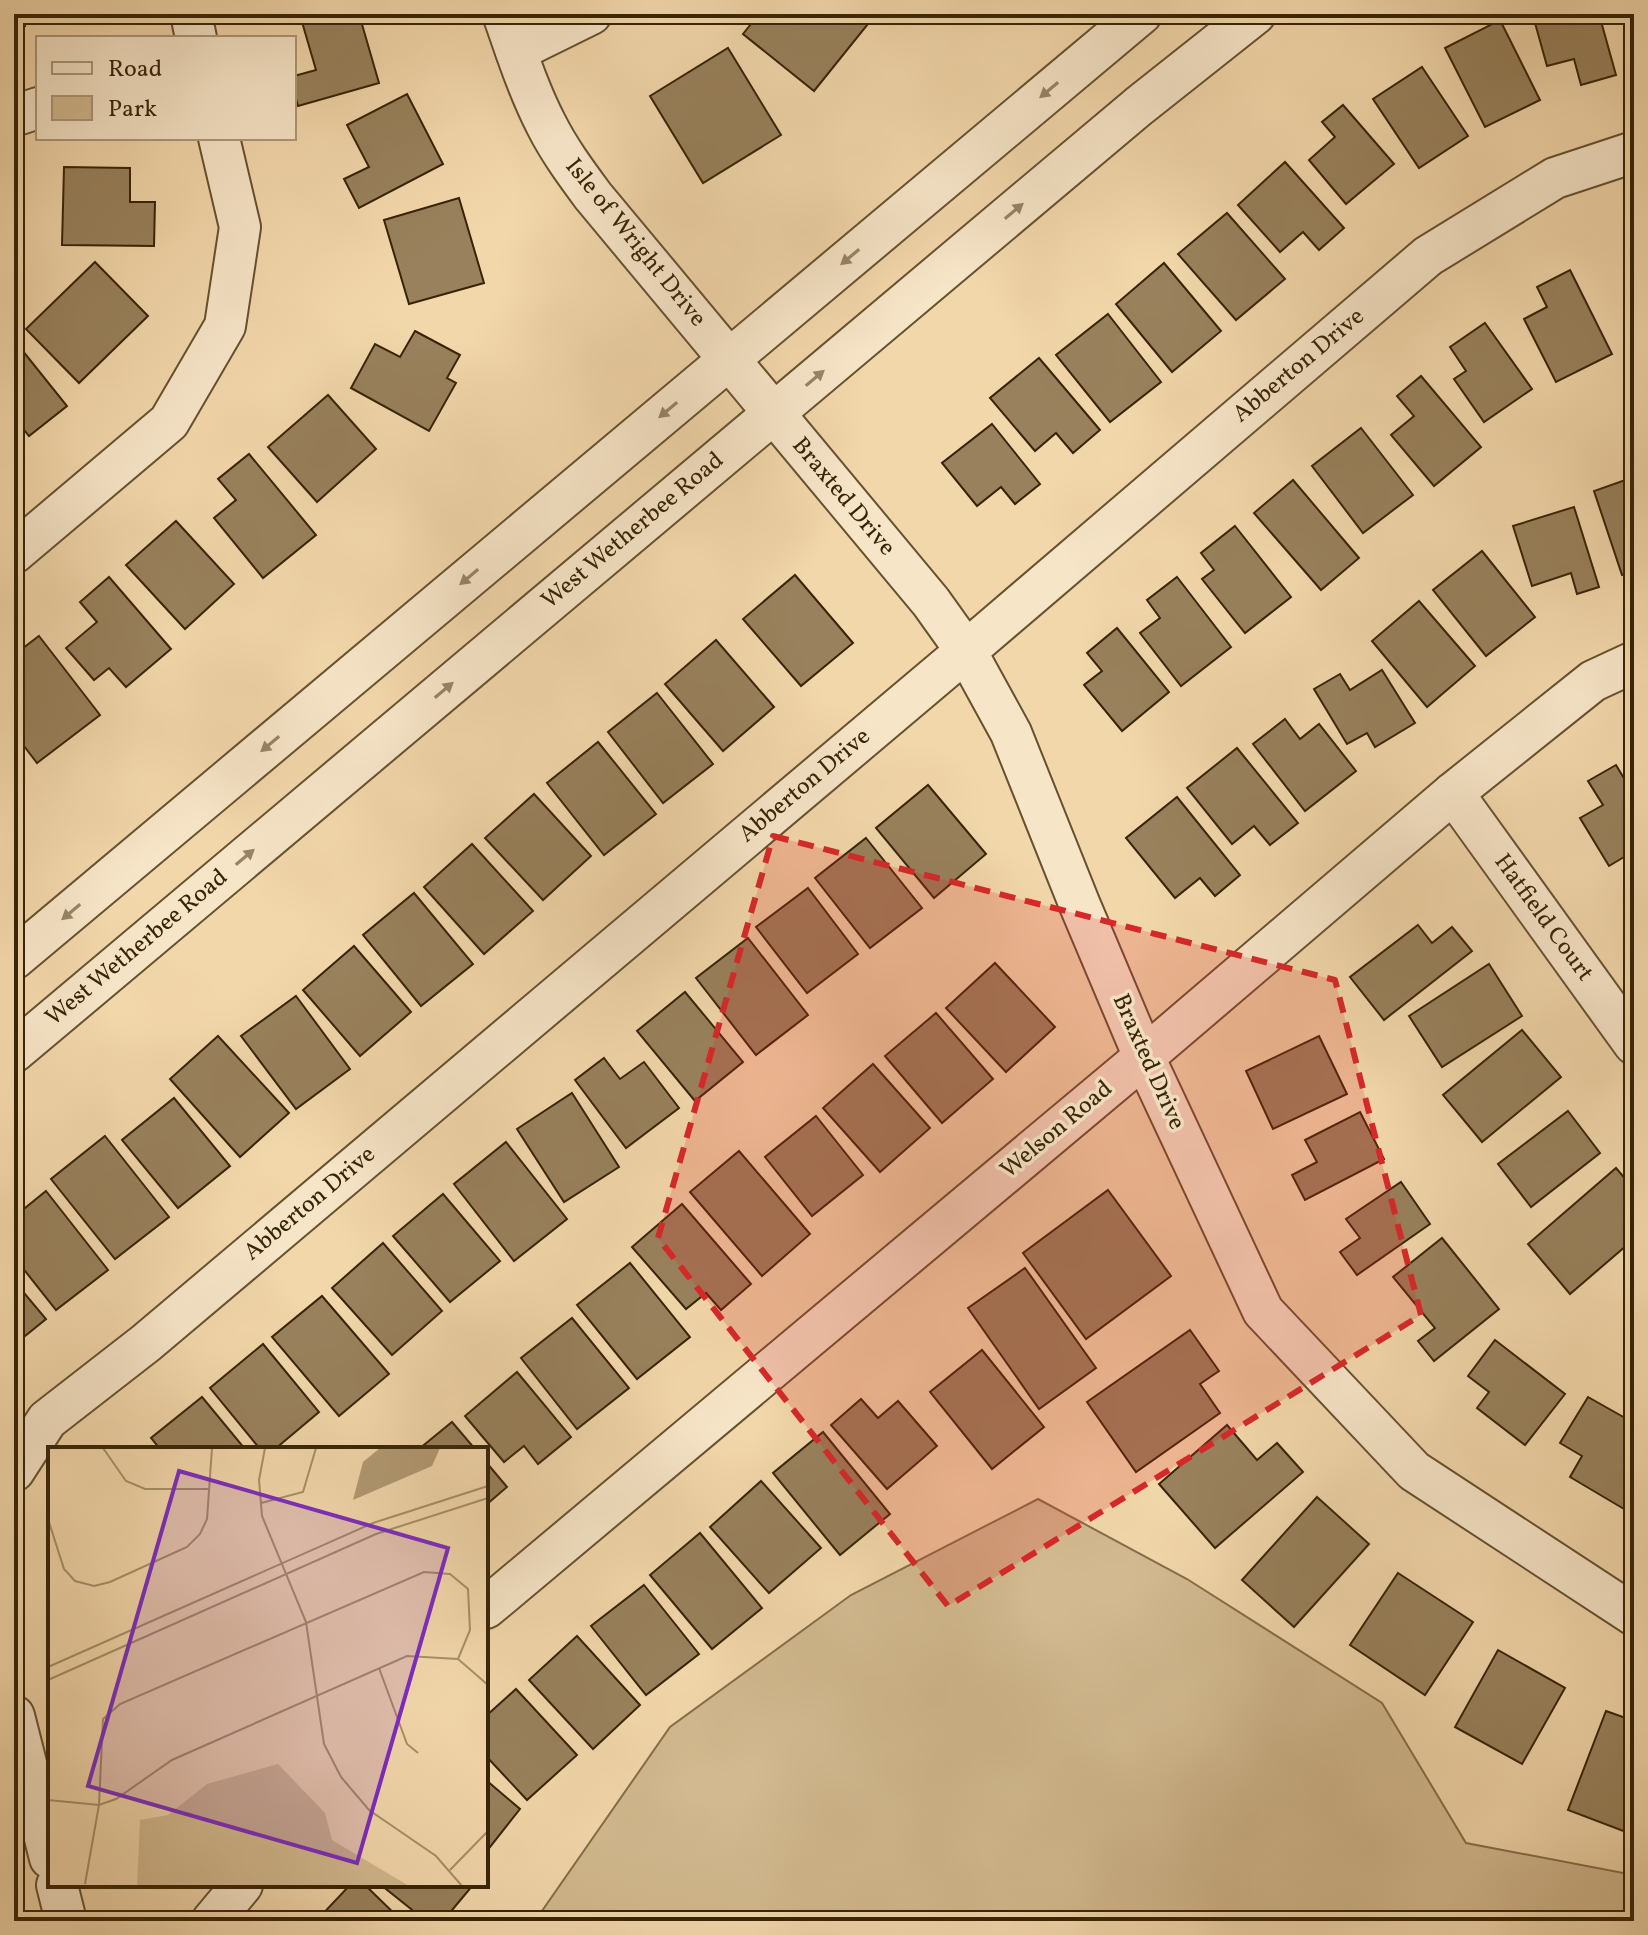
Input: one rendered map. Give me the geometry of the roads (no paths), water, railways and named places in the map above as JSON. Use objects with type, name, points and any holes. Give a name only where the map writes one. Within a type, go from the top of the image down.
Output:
[{"type":"street","points":[[191,14],[196,36]]},
{"type":"street","name":"Isle of Wright Drive","points":[[503,14],[545,122],[565,157],[593,196],[773,413]]},
{"type":"street","points":[[516,51],[591,14]]},
{"type":"street","points":[[14,959],[1141,14]]},
{"type":"street","name":"West Wetherbee Road","points":[[14,1052],[1139,106],[1255,14]]},
{"type":"street","points":[[14,116],[36,109]]},
{"type":"street","points":[[14,553],[169,422],[225,326],[240,227],[219,140]]},
{"type":"street","name":"Abberton Drive","points":[[14,1471],[47,1420],[158,1333],[966,651],[1428,256],[1555,178],[1634,152]]},
{"type":"street","name":"Braxted Drive","points":[[773,413],[931,602],[966,651],[1011,733],[1144,1057],[1263,1311],[1414,1471],[1634,1615]]},
{"type":"street","name":"Welson Road","points":[[488,1606],[1144,1057],[1453,793],[1593,681],[1634,662]]},
{"type":"street","name":"Hatfield Court","points":[[1453,793],[1634,1044]]},
{"type":"street","points":[[14,1716],[48,1850]]},
{"type":"street","points":[[58,1887],[66,1921]]},
{"type":"street","points":[[212,1921],[240,1887]]}]
